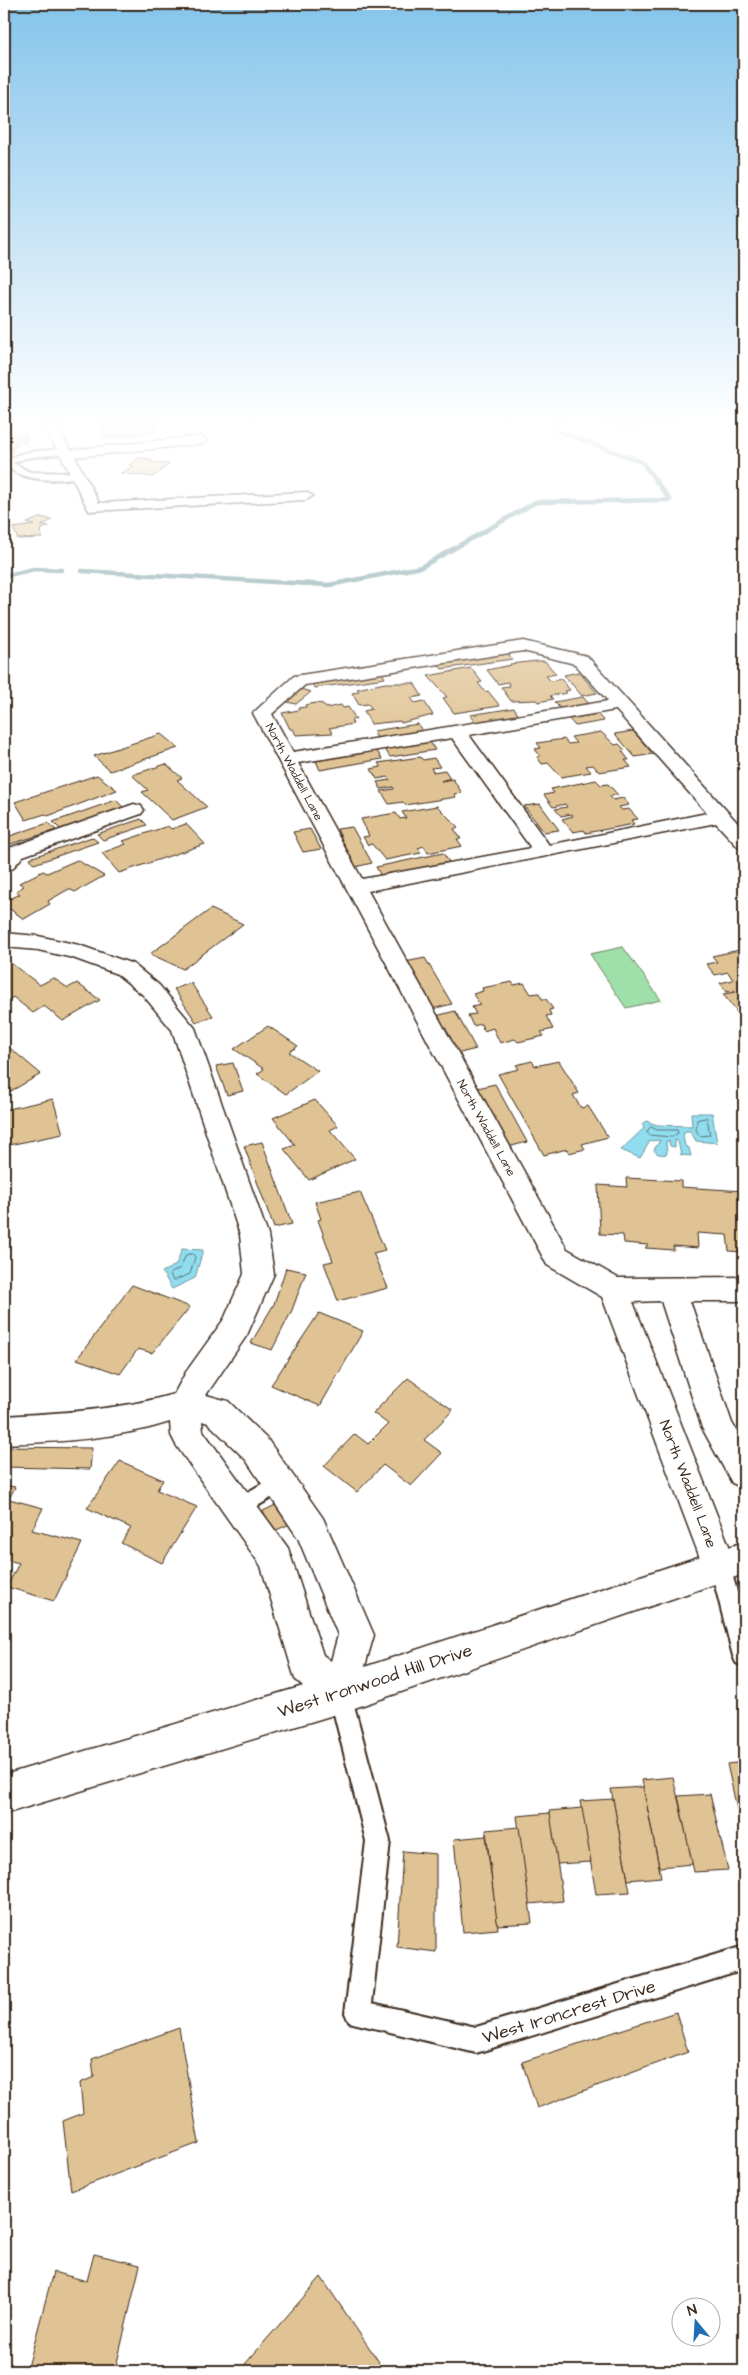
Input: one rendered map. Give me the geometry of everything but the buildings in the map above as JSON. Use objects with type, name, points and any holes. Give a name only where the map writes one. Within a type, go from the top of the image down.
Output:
[{"type":"street","name":"North Waddell Lane","points":[[744,842],[581,660],[523,646],[300,680],[262,712],[355,888],[557,1257],[614,1290],[744,1290]]},
{"type":"street","points":[[288,759],[620,704]]},
{"type":"street","points":[[457,731],[544,852]]},
{"type":"street","points":[[4,864],[16,852],[134,810]]},
{"type":"street","points":[[355,888],[721,816]]},
{"type":"street","points":[[4,940],[38,943],[79,952],[125,969],[151,990],[183,1028],[254,1235],[258,1274],[236,1326],[191,1393],[167,1410],[102,1423],[4,1430]]},
{"type":"street","name":"North Waddell Lane","points":[[614,1290],[732,1562]]},
{"type":"street","points":[[672,1291],[718,1428],[744,1473]]},
{"type":"street","points":[[191,1393],[217,1411],[257,1450],[310,1529],[356,1634],[340,1694],[308,1666],[276,1559],[187,1435],[191,1393]]},
{"type":"street","name":"West Ironwood Hill Drive","points":[[4,1795],[340,1694],[732,1562]]},
{"type":"lane","points":[[239,1507],[280,1482]]},
{"type":"lane","points":[[732,1562],[744,1656]]},
{"type":"lane","name":"West Ironcrest Drive","points":[[340,1694],[378,1841],[358,2013],[476,2040],[744,1958]]},
{"type":"green space","points":[[623,947],[661,1000],[626,1008],[590,954]]},
{"type":"water","points":[[691,1113],[712,1113],[717,1143],[696,1141],[690,1131],[685,1131],[683,1136],[685,1146],[689,1148],[691,1156],[681,1155],[678,1141],[675,1140],[675,1147],[670,1146],[669,1141],[666,1141],[667,1154],[660,1154],[654,1150],[660,1140],[650,1141],[640,1158],[621,1150],[644,1128],[642,1124],[646,1121],[657,1125],[692,1126]]},
{"type":"water","points":[[182,1249],[203,1250],[195,1278],[172,1289],[162,1272],[176,1265]]},
{"type":"waterway","points":[[82,571],[329,585],[421,567],[485,531]]},
{"type":"waterway","points":[[4,576],[34,569],[61,570]]}]
